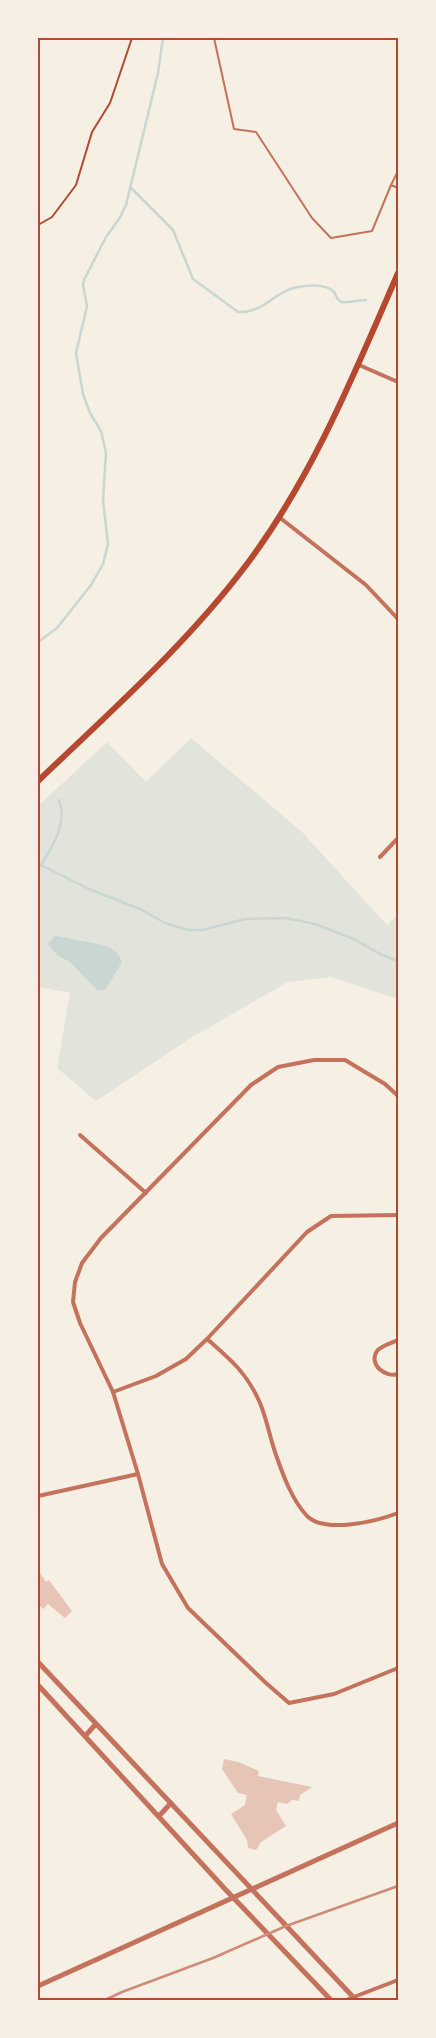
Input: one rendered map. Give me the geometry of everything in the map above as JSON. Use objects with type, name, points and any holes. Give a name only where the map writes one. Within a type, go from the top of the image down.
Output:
[{"type":"main road","points":[[38,781],[156,668],[201,620],[248,563],[279,517],[306,470],[359,365],[398,273]]},
{"type":"street","points":[[359,365],[398,382]]},
{"type":"street","points":[[279,517],[366,585],[398,619]]},
{"type":"street","points":[[380,857],[398,838]]},
{"type":"street","points":[[398,1096],[385,1084],[344,1060],[314,1060],[278,1067],[251,1086],[97,1244],[82,1263],[75,1282],[73,1302],[113,1392],[138,1474],[162,1564],[188,1608],[289,1703],[334,1694],[398,1668]]},
{"type":"street","points":[[80,1135],[146,1193]]},
{"type":"street","points":[[113,1392],[156,1376],[186,1359],[307,1232],[330,1216],[398,1215]]},
{"type":"street","points":[[207,1339],[240,1369],[260,1404],[276,1456],[292,1494],[308,1517],[333,1526],[380,1520],[398,1513]]},
{"type":"street","points":[[398,1340],[377,1351],[375,1356],[376,1364],[381,1372],[386,1375],[398,1374]]},
{"type":"street","points":[[38,1496],[138,1474]]},
{"type":"street","points":[[38,1662],[95,1725],[172,1804],[354,1999]]},
{"type":"street","points":[[38,1685],[233,1897],[331,2000]]},
{"type":"street","points":[[85,1736],[95,1725]]},
{"type":"street","points":[[158,1816],[172,1804]]},
{"type":"street","points":[[38,1986],[398,1823]]},
{"type":"street","points":[[346,2000],[354,1999],[398,1980]]},
{"type":"lane","points":[[214,38],[234,129],[256,132],[312,218],[331,238],[372,231],[398,172]]},
{"type":"lane","points":[[391,186],[398,188]]},
{"type":"path","points":[[38,225],[52,216],[76,185],[92,132],[110,102],[132,38]]},
{"type":"shaded area","points":[[191,738],[302,832],[387,925],[398,915],[398,999],[331,977],[288,982],[189,1039],[96,1101],[57,1068],[70,993],[39,987],[38,991],[38,806],[107,742],[146,782]]},
{"type":"shaded area","points":[[55,936],[100,944],[111,948],[119,956],[122,962],[106,989],[98,991],[70,962],[57,955],[48,944]]},
{"type":"building","points":[[38,1570],[46,1582],[49,1580],[72,1611],[65,1618],[48,1604],[43,1609],[38,1604]]},
{"type":"building","points":[[224,1759],[238,1762],[259,1771],[258,1776],[312,1787],[300,1795],[299,1801],[292,1800],[287,1804],[278,1802],[276,1810],[286,1826],[261,1842],[256,1850],[248,1848],[247,1840],[231,1814],[245,1805],[247,1795],[238,1793],[222,1769]]},
{"type":"waterway","points":[[38,642],[57,628],[91,585],[103,564],[108,544],[103,500],[106,453],[101,431],[90,413],[83,394],[76,353],[87,306],[83,285],[106,237],[126,205],[158,73],[163,38]]},
{"type":"waterway","points":[[130,187],[173,230],[193,279],[238,312],[263,306],[290,289],[307,286],[321,286],[330,289],[342,302],[366,300]]},
{"type":"waterway","points":[[38,870],[53,845],[60,827],[62,818],[59,800]]},
{"type":"waterway","points":[[41,865],[89,889],[140,909],[165,923],[188,930],[202,930],[245,919],[286,918],[315,924],[354,939],[380,954],[398,961]]},
{"type":"railway","points":[[105,2000],[213,1958],[286,1926],[398,1886]]}]
